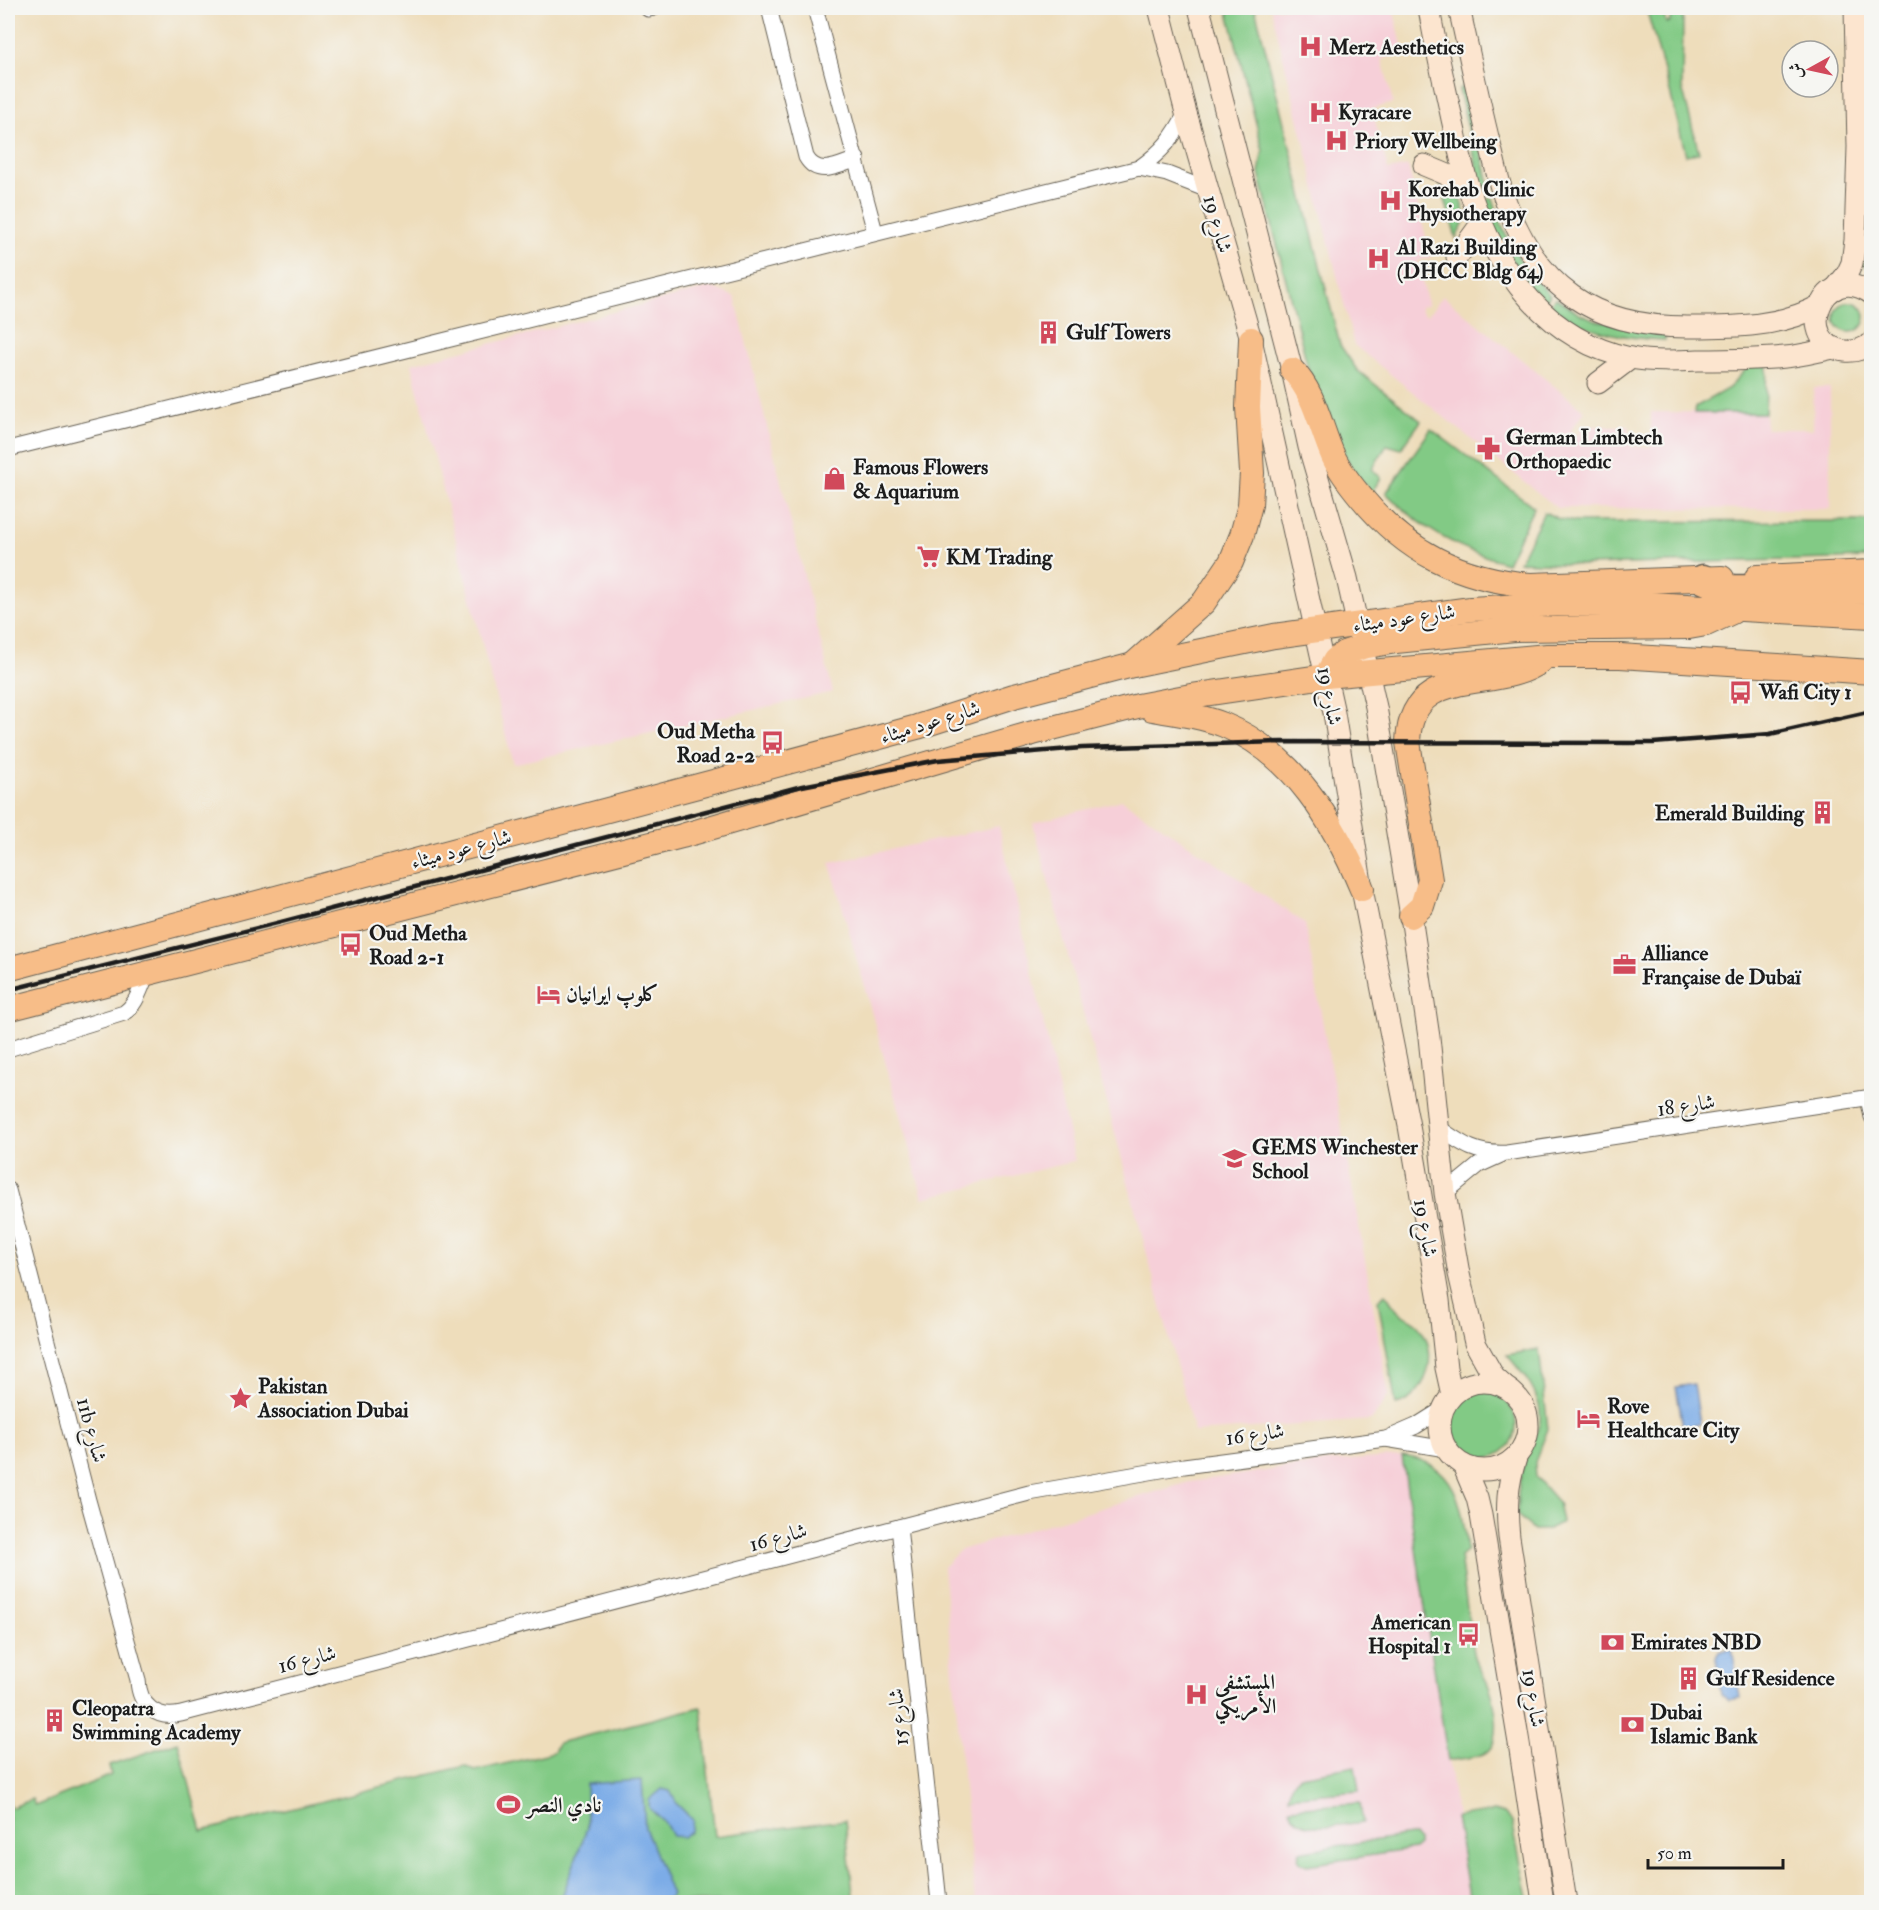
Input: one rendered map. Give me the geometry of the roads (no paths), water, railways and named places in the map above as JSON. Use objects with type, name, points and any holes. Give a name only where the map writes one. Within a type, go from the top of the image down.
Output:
[{"type":"highway","points":[[1702,579],[1725,589],[1872,590]]},
{"type":"main road","name":"شارع 19","points":[[1159,8],[1186,113],[1251,339],[1334,713],[1362,889],[1409,1126],[1439,1299],[1448,1402]]},
{"type":"main road","name":"شارع 19","points":[[1199,8],[1292,370],[1309,447],[1347,578],[1360,636],[1380,728],[1411,916],[1446,1193],[1460,1274],[1475,1343],[1494,1377],[1504,1386]]},
{"type":"main road","points":[[1429,8],[1467,183],[1481,224],[1499,259],[1517,285],[1540,311],[1567,333],[1587,343],[1631,358],[1667,361],[1752,359],[1785,357],[1834,348]]},
{"type":"main road","points":[[1447,8],[1462,74],[1467,83],[1476,88]]},
{"type":"main road","points":[[1459,8],[1502,192],[1526,245],[1543,270],[1562,290],[1585,305],[1610,316],[1638,324],[1677,327],[1766,324],[1802,315],[1819,306]]},
{"type":"main road","points":[[1835,289],[1847,274],[1855,253],[1858,160],[1855,8]]},
{"type":"main road","points":[[1424,165],[1467,183]]},
{"type":"main road","points":[[1457,258],[1481,224]]},
{"type":"main road","points":[[1872,294],[1863,288],[1854,286],[1835,289],[1826,295],[1819,306],[1817,325],[1826,342],[1834,348],[1849,352],[1863,349],[1872,343]]},
{"type":"main road","points":[[1133,665],[1204,602],[1231,562],[1242,535],[1250,505],[1252,472],[1248,407],[1251,339]]},
{"type":"main road","points":[[1598,383],[1631,358]]},
{"type":"main road","points":[[1292,370],[1306,387],[1334,459],[1349,483],[1384,524],[1433,558],[1476,576],[1531,585],[1872,572]]},
{"type":"main road","name":"شارع عود ميثاء","points":[[8,969],[917,727],[1014,696],[1133,665],[1274,636],[1316,630],[1360,636],[1471,609],[1556,604],[1650,604],[1872,616]]},
{"type":"main road","points":[[1326,676],[1335,660],[1360,636]]},
{"type":"main road","points":[[1411,916],[1422,906],[1430,880],[1408,742],[1409,726],[1414,712],[1421,701],[1440,689],[1517,674],[1530,669],[1547,656]]},
{"type":"main road","name":"شارع عود ميثاء","points":[[8,1008],[682,836],[970,751],[1138,706],[1191,696],[1326,676],[1547,656],[1620,656],[1872,672]]},
{"type":"main road","points":[[1138,706],[1222,724],[1255,740],[1279,759],[1299,780],[1328,821],[1350,860],[1362,889]]},
{"type":"main road","points":[[1476,1382],[1491,1382],[1504,1386],[1522,1402],[1527,1414],[1529,1425],[1523,1448],[1516,1458],[1504,1466],[1490,1470],[1476,1470],[1463,1465],[1446,1449],[1440,1428],[1448,1402],[1463,1387],[1476,1382]]},
{"type":"main road","name":"شارع 19","points":[[1516,1458],[1508,1488],[1509,1537],[1566,1902]]},
{"type":"main road","name":"شارع 19","points":[[1463,1465],[1477,1498],[1481,1515],[1543,1902]]},
{"type":"street","points":[[769,8],[809,163],[821,169],[828,169],[857,159]]},
{"type":"street","points":[[815,8],[875,232]]},
{"type":"street","points":[[8,449],[1139,168],[1154,158],[1170,142],[1186,113]]},
{"type":"street","points":[[1139,168],[1167,174],[1208,190]]},
{"type":"street","points":[[8,1049],[124,1013],[138,1000],[142,985],[150,971]]},
{"type":"street","points":[[1870,1098],[1872,1117]]},
{"type":"street","name":"شارع 18","points":[[1439,1128],[1457,1141],[1479,1152],[1507,1153],[1870,1098]]},
{"type":"street","name":"شارع 18","points":[[1446,1193],[1479,1165],[1507,1153]]},
{"type":"street","name":"11b شارع","points":[[8,1190],[88,1500],[138,1680],[155,1707]]},
{"type":"street","name":"شارع 16","points":[[1386,1439],[1416,1426],[1448,1402]]},
{"type":"street","name":"شارع 16","points":[[155,1707],[188,1711],[1029,1494],[1126,1475],[1252,1455],[1386,1439],[1446,1449]]},
{"type":"street","name":"شارع 15","points":[[899,1527],[939,1902]]},
{"type":"water","points":[[1694,1384],[1700,1424],[1683,1427],[1676,1387]]},
{"type":"water","points":[[1732,1648],[1740,1698],[1729,1700],[1721,1695],[1716,1657],[1719,1652]]},
{"type":"water","points":[[642,1780],[645,1828],[672,1895],[664,1902],[568,1902],[562,1897],[587,1828],[586,1784]]},
{"type":"water","points":[[662,1789],[670,1791],[677,1804],[693,1820],[691,1831],[683,1837],[672,1836],[665,1823],[649,1808],[649,1800]]},
{"type":"railway","points":[[8,990],[281,922],[802,786],[938,760],[1082,748],[1281,742],[1653,743],[1770,734],[1872,711]]},
{"type":"place","name":"Merz Aesthetics","points":[[1311,47]]},
{"type":"place","name":"Kyracare","points":[[1320,112]]},
{"type":"place","name":"Priory Wellbeing","points":[[1337,141]]},
{"type":"place","name":"Korehab Clinic Physiotherapy","points":[[1390,201]]},
{"type":"place","name":"Al Razi Building (DHCC Bldg 64)","points":[[1379,259]]},
{"type":"place","name":"Gulf Towers","points":[[1048,332]]},
{"type":"place","name":"German Limbtech Orthopaedic","points":[[1488,449]]},
{"type":"place","name":"Famous Flowers & Aquarium","points":[[835,479]]},
{"type":"place","name":"KM Trading","points":[[928,557]]},
{"type":"place","name":"Wafi City 1","points":[[1741,692]]},
{"type":"place","name":"Oud Metha Road 2-2","points":[[773,743]]},
{"type":"place","name":"Emerald Building","points":[[1822,813]]},
{"type":"place","name":"Oud Metha Road 2-1","points":[[351,945]]},
{"type":"place","name":"Alliance Française de Dubaï","points":[[1624,965]]},
{"type":"place","name":"كلوپ ايرانيان","points":[[548,994]]},
{"type":"place","name":"GEMS Winchester School","points":[[1234,1159]]},
{"type":"place","name":"Pakistan Association Dubai","points":[[240,1398]]},
{"type":"place","name":"Rove Healthcare City","points":[[1589,1418]]},
{"type":"place","name":"American Hospital 1","points":[[1469,1634]]},
{"type":"place","name":"Emirates NBD","points":[[1613,1642]]},
{"type":"place","name":"Gulf Residence","points":[[1688,1678]]},
{"type":"place","name":"المستشفى الأمريكي","points":[[1197,1694]]},
{"type":"place","name":"Cleopatra Swimming Academy","points":[[54,1720]]},
{"type":"place","name":"Dubai Islamic Bank","points":[[1632,1724]]},
{"type":"place","name":"نادي النصر","points":[[509,1805]]}]
